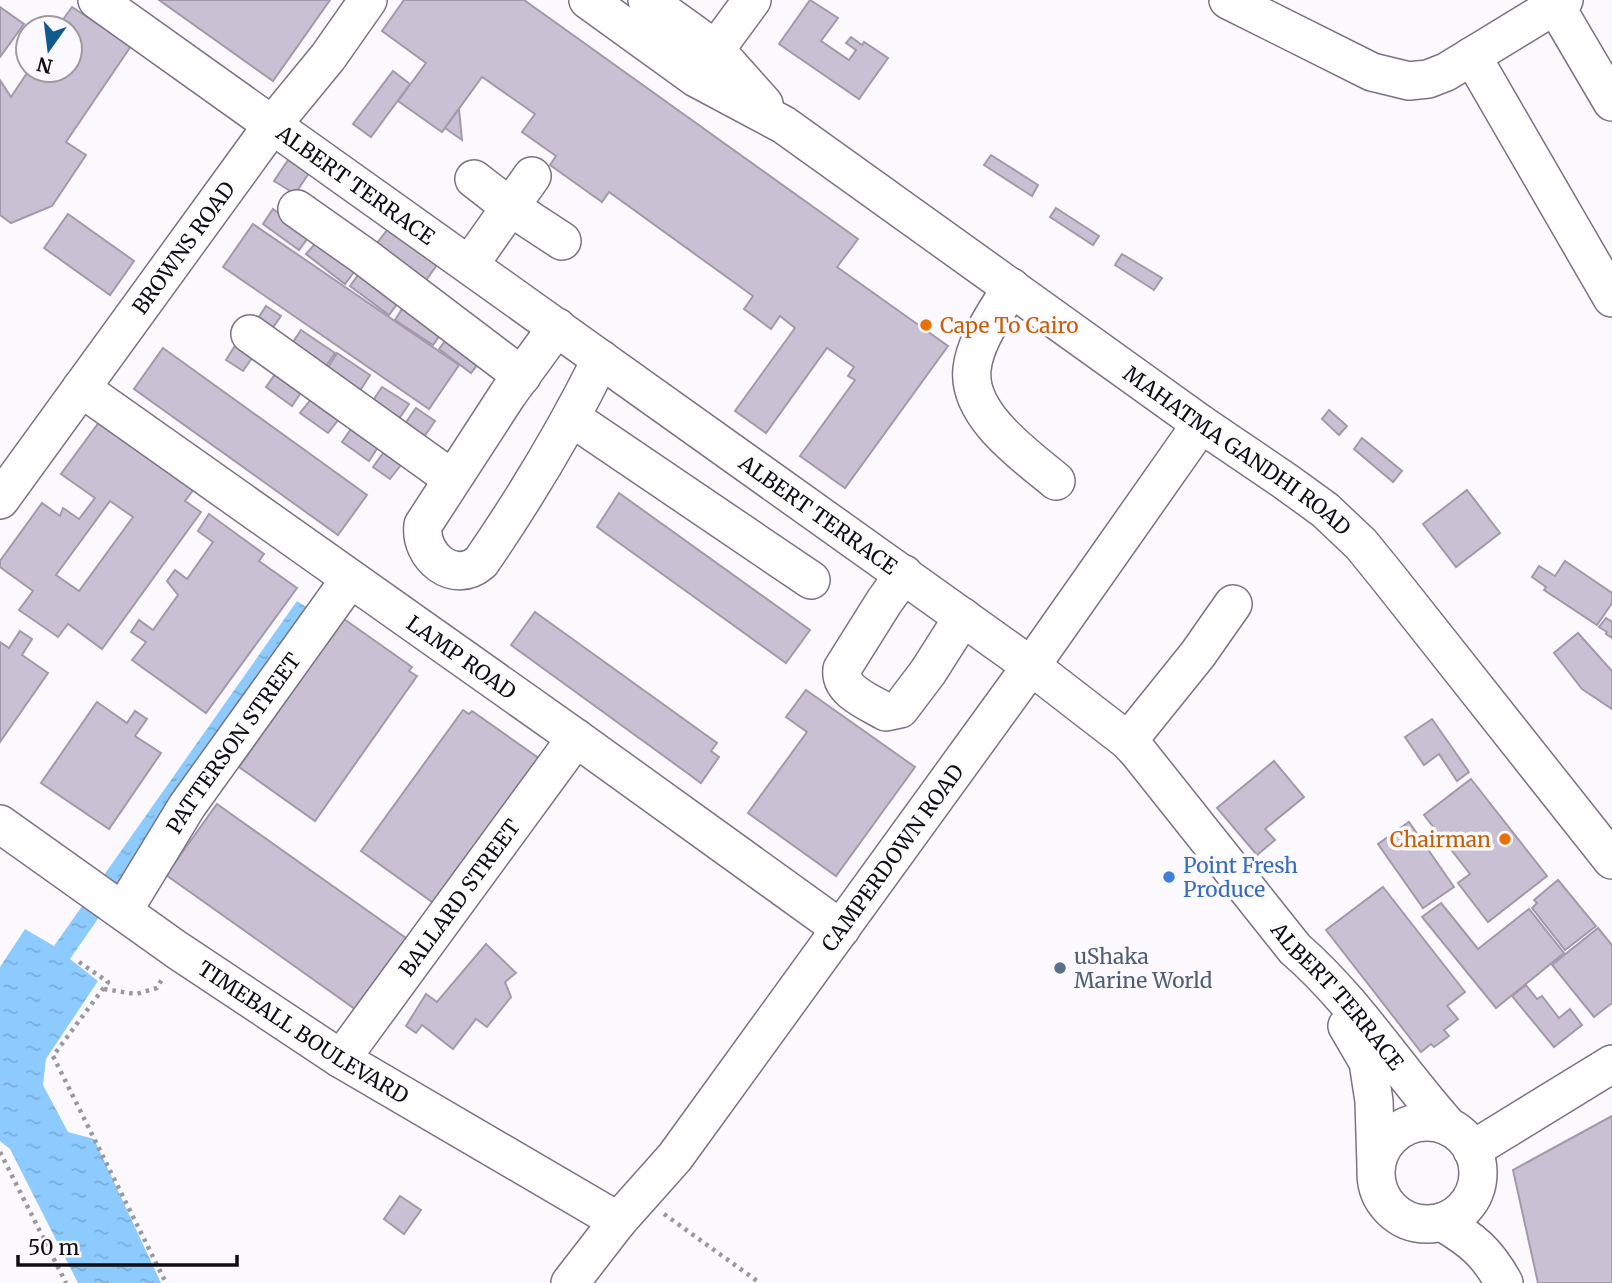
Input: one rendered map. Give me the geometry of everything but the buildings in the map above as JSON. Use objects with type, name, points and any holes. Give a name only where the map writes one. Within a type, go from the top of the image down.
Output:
[{"type":"street","name":"ALBERT TERRACE","points":[[97,0],[963,617],[1128,741],[1295,949],[1323,973],[1389,1052],[1420,1095],[1461,1138]]},
{"type":"street","name":"BROWNS ROAD","points":[[0,500],[273,124],[328,57],[369,0]]},
{"type":"street","name":"MAHATMA GANDHI ROAD","points":[[588,0],[705,63]]},
{"type":"street","name":"MAHATMA GANDHI ROAD","points":[[647,0],[705,63],[784,125],[1325,510],[1361,544],[1612,860]]},
{"type":"street","points":[[705,63],[752,0]]},
{"type":"street","points":[[1228,0],[1371,72],[1409,80],[1428,79],[1446,72],[1559,3],[1612,102]]},
{"type":"street","points":[[1472,56],[1612,298]]},
{"type":"street","points":[[470,264],[532,176]]},
{"type":"street","points":[[474,179],[510,208],[562,242]]},
{"type":"street","points":[[297,209],[522,376]]},
{"type":"street","points":[[1011,287],[979,344],[972,369],[973,386],[986,415],[1010,442],[1056,481]]},
{"type":"street","points":[[557,327],[430,511],[423,525],[422,535],[429,553],[456,571],[464,572],[481,562],[530,489],[572,418],[601,359]]},
{"type":"street","points":[[250,334],[451,478]]},
{"type":"street","name":"LAMP ROAD","points":[[81,388],[841,929]]},
{"type":"street","points":[[572,418],[811,580]]},
{"type":"street","name":"CAMPERDOWN ROAD","points":[[569,1283],[675,1157],[1031,666],[1201,424]]},
{"type":"street","points":[[904,575],[884,601],[842,669],[841,678],[851,690],[886,712],[900,709],[928,672],[963,617]]},
{"type":"street","name":"PATTERSON STREET","points":[[120,909],[197,792],[349,579]]},
{"type":"street","points":[[1128,741],[1198,654],[1233,604]]},
{"type":"street","name":"BALLARD STREET","points":[[341,1059],[576,738]]},
{"type":"street","name":"TIMEBALL BOULEVARD","points":[[0,824],[177,950],[341,1059],[630,1209]]},
{"type":"street","points":[[1295,949],[1359,1043],[1368,1062],[1374,1101],[1376,1166],[1380,1192],[1387,1205],[1412,1222],[1442,1222],[1464,1209],[1476,1187],[1478,1174],[1461,1138],[1425,1123],[1402,1129],[1385,1144],[1376,1166]]},
{"type":"street","points":[[1461,1138],[1612,1064]]},
{"type":"street","points":[[1442,1222],[1481,1248],[1493,1262],[1504,1283]]},
{"type":"path","points":[[104,989],[136,994],[157,988],[177,950]]},
{"type":"path","points":[[79,962],[108,982],[53,1056],[166,1283]]},
{"type":"path","points":[[0,1152],[66,1283]]},
{"type":"path","points":[[630,1209],[760,1283]]},
{"type":"water","points":[[297,601],[319,615],[182,798],[70,959],[98,981],[46,1059],[43,1085],[68,1132],[94,1139],[161,1283],[78,1283],[10,1149],[0,1141],[0,967],[25,929],[54,946]]},
{"type":"place","name":"Cape To Cairo","points":[[926,325]]},
{"type":"place","name":"Chairman","points":[[1505,839]]},
{"type":"place","name":"Point Fresh Produce","points":[[1169,877]]},
{"type":"place","name":"uShaka Marine World","points":[[1060,968]]}]
